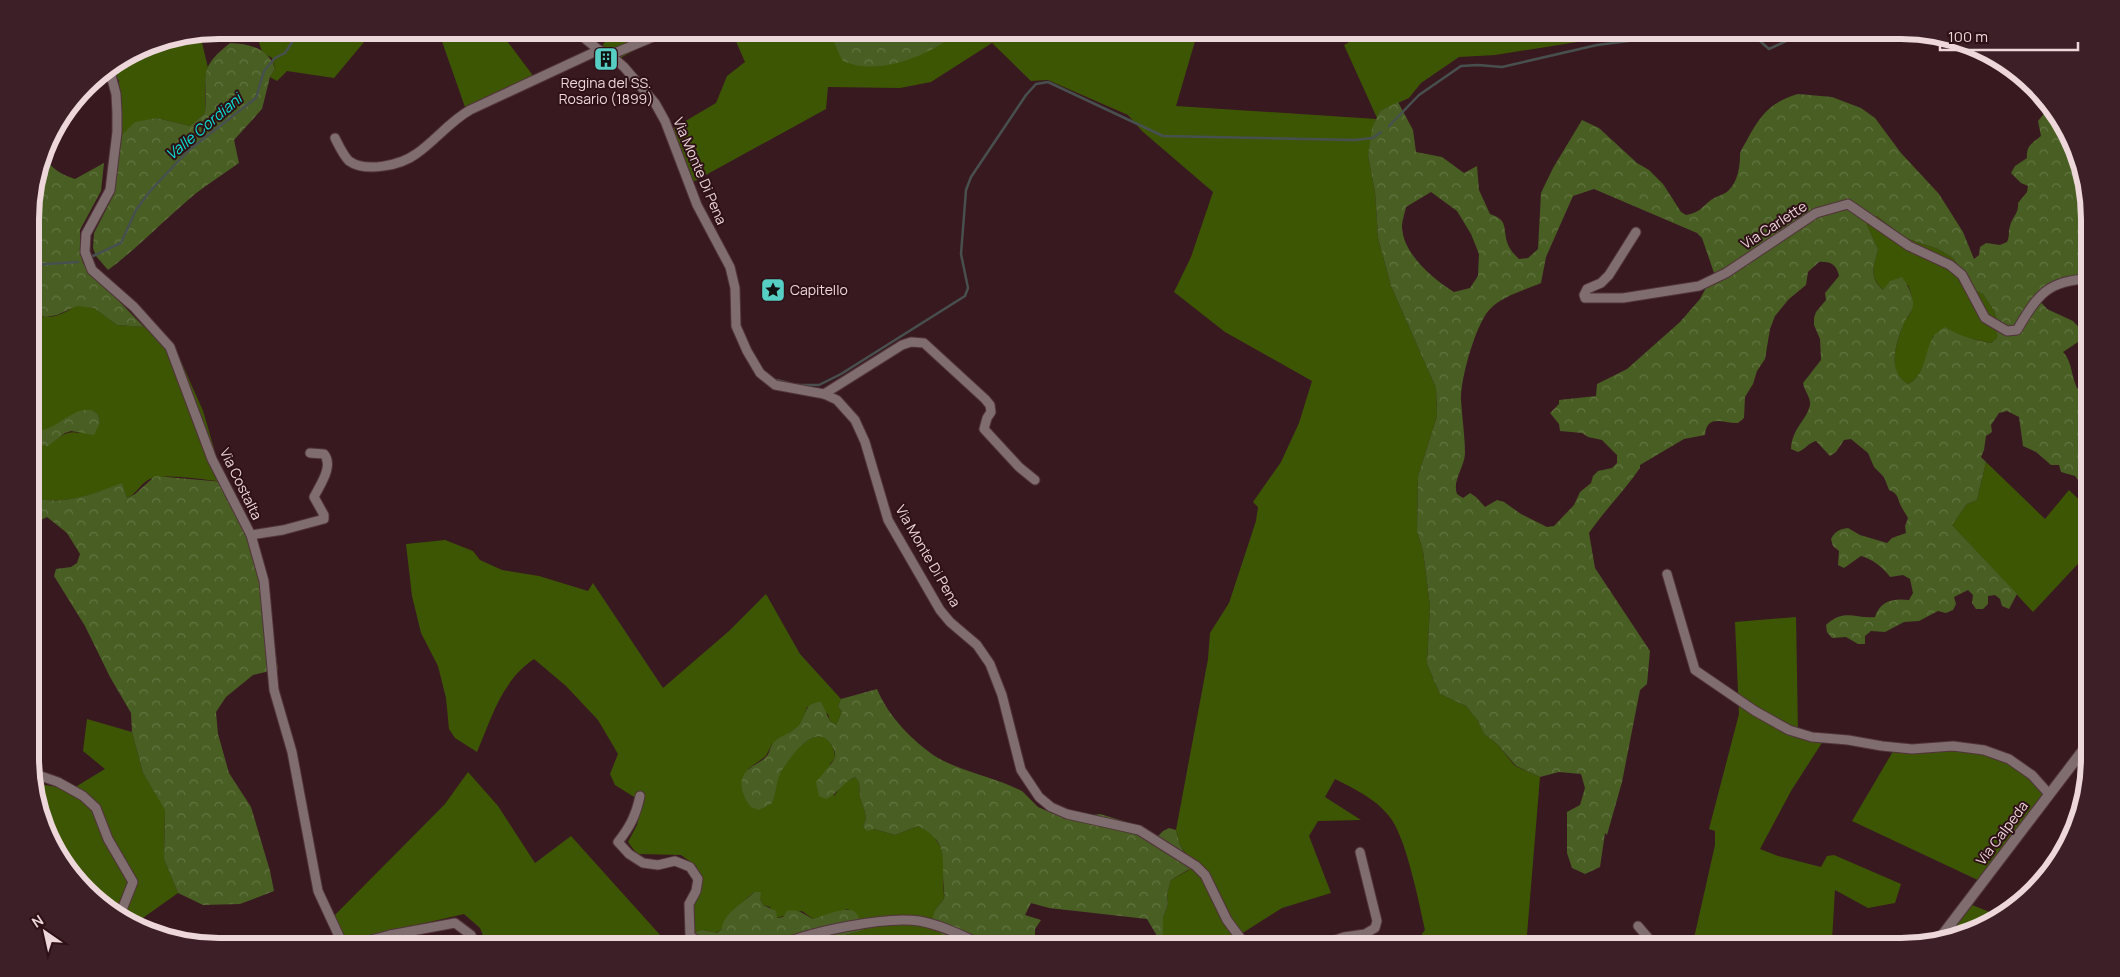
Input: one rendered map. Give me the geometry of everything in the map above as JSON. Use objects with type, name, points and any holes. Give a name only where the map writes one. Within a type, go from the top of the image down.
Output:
[{"type":"street","points":[[585,39],[599,50],[610,55],[648,39]]},
{"type":"street","points":[[335,138],[344,155],[350,161],[357,164],[376,167],[402,161],[421,150],[459,116],[599,50]]},
{"type":"street","name":"Via Monte Di Pena","points":[[610,55],[624,67],[655,103],[665,121],[700,212],[730,267],[735,288],[736,326],[760,373],[775,385],[824,394],[837,400],[855,420],[865,442],[888,520],[940,610],[950,622],[977,645],[996,676],[1021,770],[1031,788],[1051,807],[1067,814],[1139,830],[1196,866],[1204,875],[1227,920],[1240,938]]},
{"type":"street","name":"Via Costalta","points":[[111,75],[116,94],[117,132],[110,190],[86,234],[85,252],[92,270],[134,307],[170,347],[212,459],[251,535],[264,581],[274,690],[292,752],[318,891],[340,938]]},
{"type":"street","name":"Via Carlette","points":[[1636,232],[1609,275],[1601,283],[1587,289],[1585,298],[1623,298],[1699,286],[1726,272],[1816,213],[1848,204],[1909,246],[1950,264],[1962,275],[1985,318],[2007,331],[2017,330],[2039,296],[2050,287],[2081,280]]},
{"type":"street","points":[[824,394],[902,345],[911,342],[924,343],[990,405],[991,412],[984,429],[1019,467],[1035,480]]},
{"type":"street","points":[[251,535],[283,530],[324,519],[324,515],[314,497],[328,466],[328,458],[324,454],[310,453]]},
{"type":"street","points":[[1667,574],[1695,670],[1755,711],[1789,730],[1812,737],[1912,749],[1954,746],[1984,750],[2009,759],[2032,776],[2049,794]]},
{"type":"street","name":"Via Calpeda","points":[[1943,933],[2081,753]]},
{"type":"street","points":[[39,775],[58,782],[83,796],[96,808],[108,839],[133,882],[122,910]]},
{"type":"street","points":[[640,796],[637,812],[631,825],[618,842],[629,854],[643,863],[658,865],[675,861],[690,867],[698,879],[696,891],[689,904],[690,936],[693,938]]},
{"type":"street","points":[[1341,938],[1365,934],[1375,928],[1376,920],[1360,852]]},
{"type":"street","points":[[799,938],[884,921],[919,921],[944,928],[967,938]]},
{"type":"street","points":[[376,938],[455,923],[472,938]]},
{"type":"street","points":[[1638,926],[1648,938]]},
{"type":"street","points":[[390,934],[395,938]]},
{"type":"green space","points":[[201,39],[208,68],[205,83],[205,113],[190,126],[157,118],[121,136],[119,81],[114,73],[139,57],[161,48]]},
{"type":"green space","points":[[258,39],[366,39],[334,78],[287,71],[277,81],[270,77],[275,69],[272,58],[262,52]]},
{"type":"green space","points":[[441,39],[506,39],[534,77],[466,110]]},
{"type":"green space","points":[[606,39],[657,39],[622,57],[613,64],[599,54]]},
{"type":"green space","points":[[735,39],[1196,39],[1176,106],[1376,119],[1368,156],[1375,192],[1378,238],[1391,286],[1436,388],[1437,416],[1418,476],[1417,531],[1423,551],[1430,606],[1427,664],[1440,694],[1466,706],[1478,721],[1484,734],[1497,744],[1515,766],[1540,777],[1527,938],[1421,938],[1425,930],[1411,870],[1401,838],[1395,826],[1378,804],[1364,794],[1335,779],[1325,797],[1361,820],[1318,821],[1309,836],[1331,893],[1282,908],[1241,934],[1240,938],[1163,938],[1163,918],[1168,904],[1167,894],[1171,880],[1189,870],[1188,857],[1180,845],[1176,830],[1208,659],[1210,633],[1229,603],[1256,521],[1258,507],[1253,502],[1281,462],[1299,423],[1312,381],[1225,332],[1174,292],[1191,257],[1213,192],[1142,131],[1128,115],[1048,80],[1031,81],[992,43],[931,82],[900,88],[828,87],[826,109],[693,182],[672,129],[716,103],[727,76],[745,62]]},
{"type":"green space","points":[[832,39],[948,39],[927,52],[901,62],[874,66],[857,66],[843,61]]},
{"type":"green space","points":[[1354,39],[1596,39],[1495,55],[1459,57],[1421,83],[1409,98],[1380,111],[1377,118],[1344,45]]},
{"type":"green space","points":[[230,43],[258,48],[268,56],[275,69],[270,77],[262,109],[234,140],[239,163],[195,194],[108,270],[96,256],[93,248],[94,233],[114,194],[121,136],[135,122],[157,118],[190,126],[205,113],[205,81],[208,67],[219,52]]},
{"type":"green space","points":[[1798,94],[1832,97],[1861,108],[1875,118],[1901,153],[1939,194],[1963,232],[1974,259],[1979,255],[1980,247],[1986,243],[2000,245],[2007,242],[2018,203],[2027,192],[2028,186],[2021,183],[2011,173],[2015,166],[2027,158],[2032,143],[2041,136],[2038,121],[2046,112],[2068,150],[2080,195],[2081,278],[2054,282],[2049,286],[2040,301],[2047,309],[2073,321],[2081,330],[2081,340],[2063,352],[2070,364],[2075,384],[2081,393],[2081,483],[2075,476],[2061,472],[2059,465],[2051,465],[2036,452],[2023,446],[2019,417],[2007,411],[1999,413],[1991,425],[1992,432],[1986,436],[1981,457],[1986,462],[1977,500],[1967,504],[1952,525],[2017,594],[2009,609],[2002,606],[2000,599],[1995,595],[1988,596],[1988,604],[1983,609],[1976,609],[1972,603],[1973,595],[1968,590],[1954,597],[1956,604],[1953,610],[1946,613],[1938,611],[1919,621],[1904,622],[1885,632],[1871,631],[1865,636],[1865,644],[1858,644],[1846,637],[1832,638],[1827,632],[1826,625],[1832,620],[1850,615],[1875,617],[1880,607],[1884,604],[1893,600],[1909,600],[1913,593],[1910,579],[1903,575],[1890,577],[1881,567],[1865,557],[1861,556],[1844,568],[1838,565],[1839,551],[1833,546],[1831,539],[1840,530],[1848,528],[1860,535],[1887,543],[1892,538],[1906,533],[1905,526],[1908,518],[1896,495],[1889,490],[1884,477],[1874,467],[1868,453],[1851,439],[1844,440],[1836,452],[1830,456],[1816,441],[1798,452],[1791,449],[1794,435],[1810,405],[1803,383],[1821,360],[1820,339],[1814,325],[1814,318],[1816,312],[1826,300],[1825,293],[1839,276],[1837,269],[1832,264],[1819,262],[1808,272],[1806,285],[1789,299],[1775,316],[1770,329],[1765,359],[1745,397],[1744,418],[1738,423],[1713,422],[1706,428],[1705,435],[1684,439],[1640,465],[1634,476],[1589,533],[1595,568],[1650,651],[1647,684],[1640,690],[1622,782],[1607,835],[1605,833],[1600,867],[1585,874],[1572,868],[1567,853],[1567,812],[1580,805],[1585,788],[1581,774],[1559,772],[1540,777],[1516,766],[1497,744],[1484,734],[1478,721],[1466,706],[1440,694],[1427,664],[1430,606],[1423,551],[1417,531],[1418,476],[1437,416],[1436,388],[1391,286],[1378,238],[1375,192],[1368,156],[1372,128],[1380,111],[1398,102],[1413,130],[1416,152],[1442,157],[1464,173],[1477,166],[1479,190],[1490,214],[1500,219],[1504,225],[1508,245],[1519,259],[1528,258],[1538,249],[1541,193],[1553,168],[1582,120],[1599,128],[1637,163],[1649,170],[1663,184],[1681,212],[1686,215],[1697,211],[1731,187],[1738,174],[1740,153],[1753,130],[1762,116],[1781,101]],"holes":[[[1594,189],[1697,233],[1702,238],[1714,273],[1700,299],[1680,322],[1627,369],[1597,384],[1596,396],[1559,400],[1559,404],[1550,413],[1559,424],[1560,431],[1582,433],[1588,437],[1602,440],[1617,455],[1617,463],[1612,468],[1598,471],[1593,476],[1591,483],[1580,492],[1574,505],[1554,526],[1547,527],[1521,514],[1504,502],[1497,500],[1485,507],[1470,493],[1463,498],[1457,494],[1456,484],[1465,454],[1461,391],[1474,339],[1485,316],[1501,300],[1541,283],[1546,257],[1573,196]],[[1431,192],[1457,211],[1471,234],[1479,254],[1478,276],[1470,288],[1454,292],[1420,265],[1408,247],[1402,227],[1406,207]],[[1877,216],[1905,238],[1938,249],[1953,258],[1974,290],[1983,294],[1994,311],[1998,323],[1997,338],[1991,343],[1984,342],[1961,335],[1945,327],[1933,337],[1921,369],[1914,380],[1908,384],[1901,378],[1895,364],[1896,348],[1904,323],[1913,305],[1909,289],[1902,277],[1890,281],[1883,290],[1875,280],[1873,271],[1878,249],[1867,225],[1870,217]]]},
{"type":"green space","points":[[48,162],[57,171],[75,179],[104,163],[101,191],[80,230],[80,251],[83,263],[144,327],[117,325],[94,308],[77,306],[57,315],[46,317],[39,315],[39,207]]},
{"type":"green space","points":[[1877,216],[1905,238],[1938,249],[1953,258],[1974,290],[1983,294],[1994,311],[1998,323],[1997,338],[1991,343],[1962,337],[1933,336],[1922,370],[1908,384],[1901,378],[1896,371],[1896,346],[1904,321],[1912,308],[1912,299],[1908,285],[1888,286],[1883,290],[1875,280],[1873,271],[1878,249],[1867,225],[1870,217]]},
{"type":"green space","points":[[77,305],[94,308],[117,325],[144,327],[173,343],[203,411],[224,482],[185,477],[164,477],[148,480],[127,498],[122,484],[69,499],[39,499],[39,446],[47,445],[66,433],[79,433],[100,422],[98,414],[92,410],[46,431],[39,431],[39,316],[55,316]]},
{"type":"green space","points":[[92,410],[98,414],[100,422],[94,435],[71,431],[65,433],[48,446],[39,445],[39,431],[53,426],[77,412]]},
{"type":"green space","points":[[1986,462],[2045,519],[2069,490],[2081,501],[2081,561],[2033,612],[1952,525],[1967,504],[1977,500]]},
{"type":"green space","points":[[155,476],[224,482],[264,573],[278,669],[253,675],[226,697],[216,712],[218,734],[229,773],[251,807],[274,891],[240,904],[203,905],[178,893],[164,859],[165,810],[143,773],[132,732],[131,713],[110,677],[85,626],[54,576],[56,569],[71,567],[77,563],[80,554],[67,533],[47,517],[39,521],[39,499],[58,500],[80,497],[122,483],[127,498],[135,494]]},
{"type":"green space","points":[[445,540],[473,551],[480,560],[502,570],[539,576],[588,591],[593,583],[663,688],[729,631],[766,594],[800,654],[841,699],[838,706],[842,712],[836,725],[830,721],[828,714],[807,707],[802,721],[797,728],[772,744],[766,756],[748,769],[772,803],[778,777],[791,756],[812,738],[819,736],[825,738],[833,747],[835,755],[830,764],[834,796],[843,784],[855,777],[859,782],[860,798],[865,812],[866,819],[863,826],[895,835],[918,826],[932,833],[941,848],[945,865],[943,874],[944,899],[935,910],[948,938],[834,938],[861,931],[858,917],[848,909],[813,919],[802,911],[776,918],[770,907],[763,905],[760,899],[760,892],[754,892],[732,912],[722,929],[716,933],[702,930],[695,932],[689,917],[702,888],[702,878],[696,866],[681,855],[637,854],[628,842],[637,825],[642,802],[615,785],[610,774],[618,754],[598,720],[566,686],[534,659],[523,668],[506,689],[477,752],[455,738],[449,729],[446,698],[438,666],[421,633],[412,596],[406,544]]},
{"type":"green space","points":[[1796,617],[1798,732],[1825,738],[1791,791],[1760,849],[1778,856],[1821,867],[1827,856],[1834,855],[1901,884],[1895,903],[1868,908],[1835,890],[1832,938],[1694,938],[1715,845],[1715,831],[1709,829],[1739,714],[1735,622]]},
{"type":"green space","points":[[877,689],[888,709],[902,728],[929,752],[954,766],[1022,791],[1038,807],[1066,819],[1100,814],[1140,826],[1157,837],[1169,828],[1176,830],[1180,845],[1193,867],[1171,880],[1167,894],[1168,904],[1163,918],[1163,938],[1158,938],[1147,919],[1049,908],[1031,903],[1025,915],[1041,920],[1035,929],[1035,938],[946,938],[932,920],[935,910],[944,899],[943,858],[937,840],[918,826],[895,835],[874,829],[867,831],[863,826],[866,819],[860,798],[859,782],[855,777],[830,797],[826,799],[819,796],[816,782],[832,763],[835,751],[830,743],[818,736],[811,738],[799,748],[784,767],[779,775],[772,803],[759,810],[751,807],[742,791],[742,779],[746,771],[767,756],[774,742],[800,724],[810,705],[821,702],[830,721],[836,725],[842,712],[838,706],[841,699]]},
{"type":"green space","points":[[87,719],[132,732],[143,773],[165,809],[164,859],[178,893],[140,920],[109,901],[83,877],[57,838],[48,816],[40,784],[72,789],[105,769],[83,751]]},
{"type":"green space","points":[[1953,746],[2008,760],[2050,795],[1982,882],[1852,821],[1895,748]]},
{"type":"green space","points":[[468,772],[498,806],[535,863],[571,836],[663,938],[484,938],[480,928],[464,914],[360,938],[339,938],[331,919],[445,804]]},
{"type":"green space","points":[[754,892],[761,892],[760,899],[763,905],[776,911],[777,918],[783,917],[787,911],[798,911],[813,919],[835,912],[852,910],[858,916],[861,931],[834,938],[697,938],[695,932],[702,930],[717,933],[722,929],[723,923],[730,913]]},
{"type":"green space","points":[[1967,903],[1992,913],[1970,925],[1944,933]]},
{"type":"waterway","name":"Valle Cordiani","points":[[93,256],[121,243],[136,210],[150,191],[189,150],[256,98],[264,71],[275,58],[285,53],[294,39]]},
{"type":"waterway","points":[[1389,126],[1419,95],[1461,66],[1502,67],[1597,45],[1645,39]]},
{"type":"waterway","points":[[1645,39],[1682,39]]},
{"type":"waterway","points":[[1758,39],[1769,49],[1791,39]]},
{"type":"waterway","points":[[777,380],[797,385],[819,385],[841,374],[965,296],[968,288],[961,254],[966,190],[971,177],[1026,95],[1036,84],[1048,82],[1163,136],[1354,140],[1373,138],[1381,132]]},
{"type":"waterway","name":"Valle Cordiani","points":[[39,264],[78,262]]},
{"type":"place","name":"Regina del SS. Rosario (1899)","points":[[606,59]]},
{"type":"place","name":"Capitello","points":[[773,290]]}]
